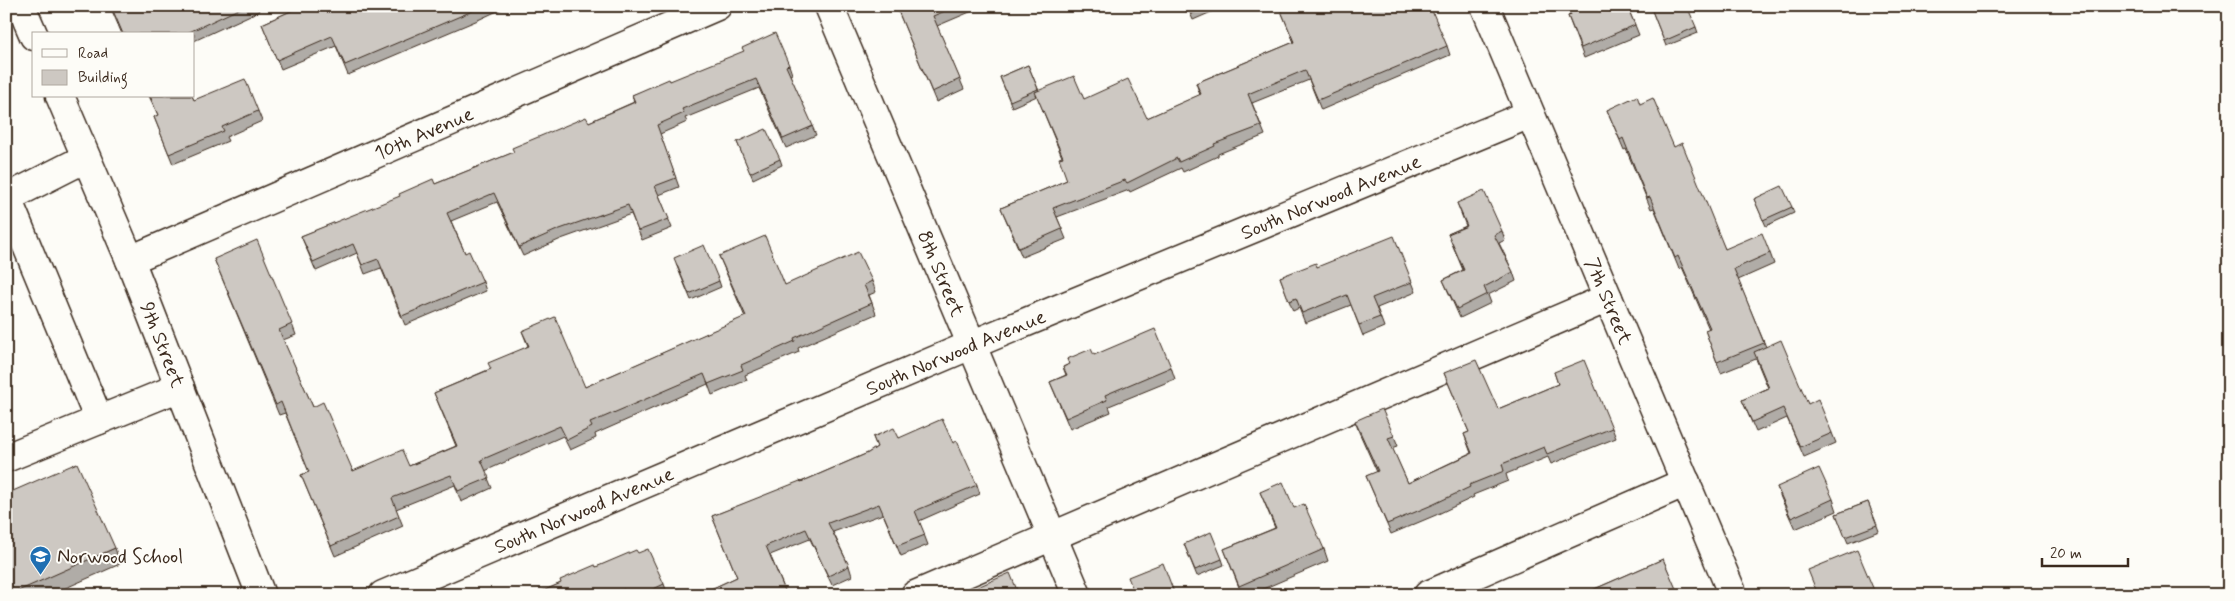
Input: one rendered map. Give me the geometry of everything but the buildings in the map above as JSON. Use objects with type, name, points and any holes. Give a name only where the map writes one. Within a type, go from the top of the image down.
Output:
[{"type":"street","points":[[21,6],[32,32]]},
{"type":"street","name":"10th Avenue","points":[[130,260],[716,6]]},
{"type":"street","name":"8th Street","points":[[828,6],[1077,595]]},
{"type":"street","name":"7th Street","points":[[1485,6],[1733,595]]},
{"type":"street","name":"9th Street","points":[[61,98],[130,260],[261,595]]},
{"type":"street","name":"South Norwood Avenue","points":[[383,595],[971,345],[1530,114]]},
{"type":"street","points":[[86,158],[7,198],[99,420]]},
{"type":"street","points":[[915,595],[1608,298]]},
{"type":"street","points":[[6,458],[180,387]]},
{"type":"street","points":[[1428,595],[1686,482]]},
{"type":"place","name":"Norwood School","points":[[41,575]]}]
